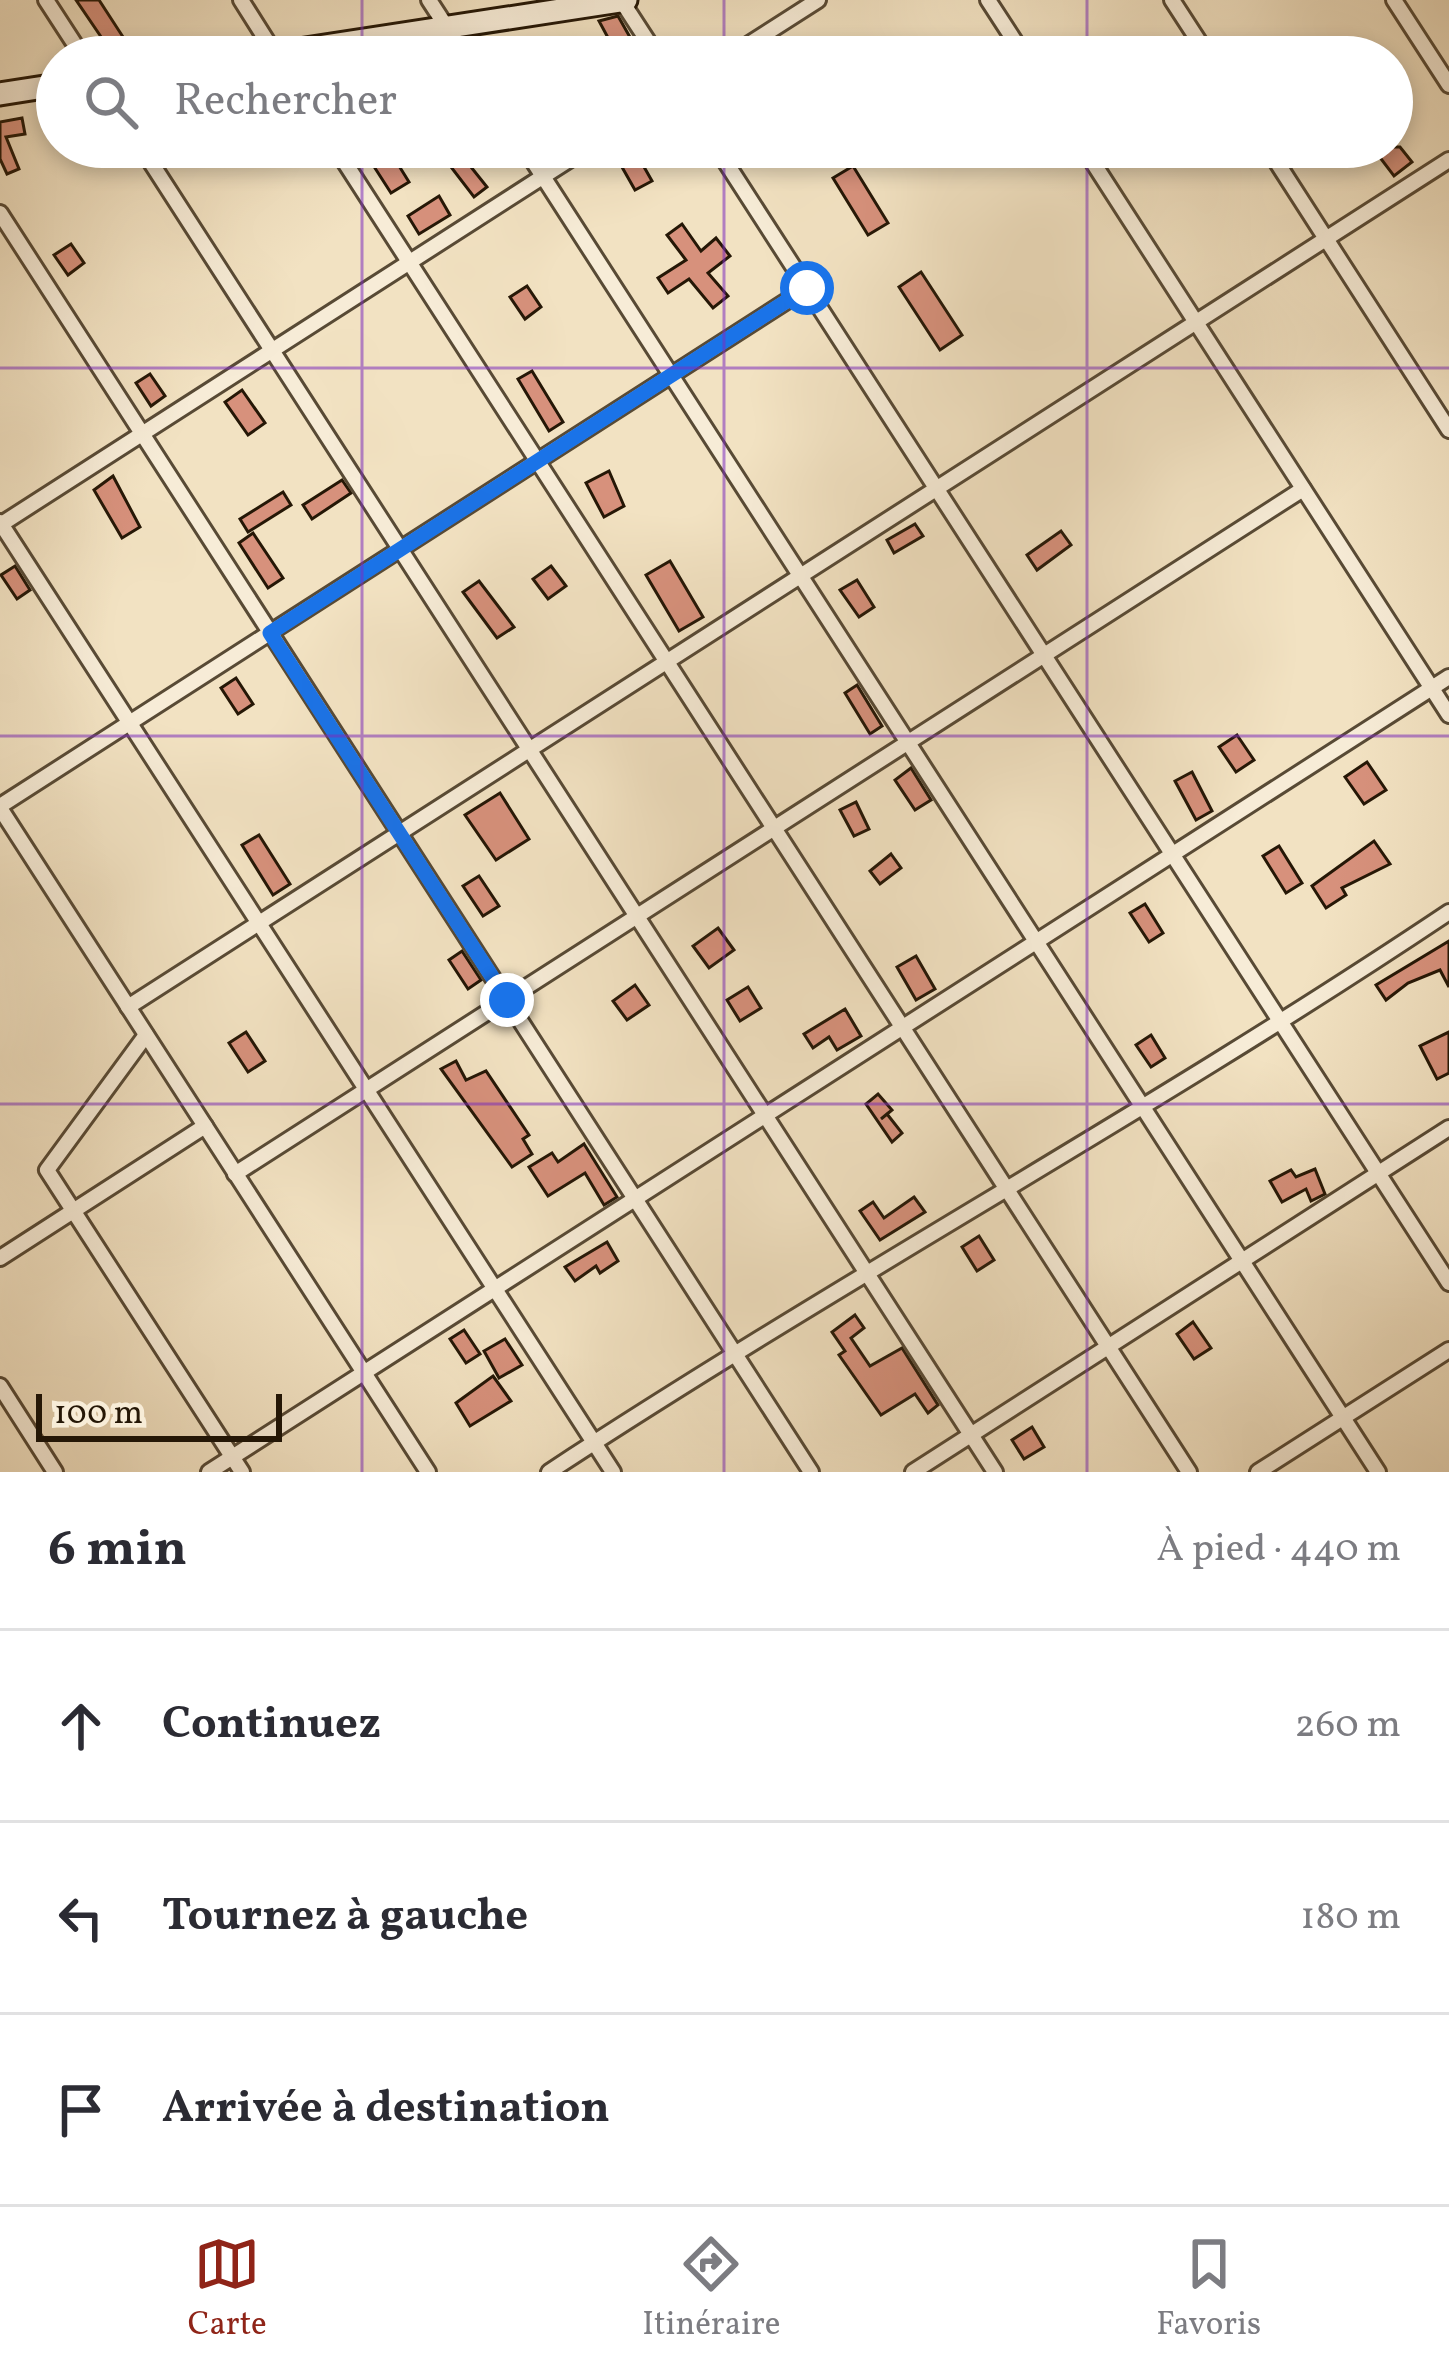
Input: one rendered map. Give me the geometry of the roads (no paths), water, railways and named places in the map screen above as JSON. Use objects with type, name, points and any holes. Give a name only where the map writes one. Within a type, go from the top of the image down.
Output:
[{"type":"street","points":[[46,0],[69,36]]},
{"type":"street","points":[[241,0],[258,36]]},
{"type":"street","points":[[429,0],[452,36]]},
{"type":"street","points":[[401,36],[623,0],[645,36]]},
{"type":"street","points":[[762,36],[818,0]]},
{"type":"street","points":[[988,0],[1011,36]]},
{"type":"street","points":[[1172,0],[1195,36]]},
{"type":"street","points":[[1394,0],[1449,85]]},
{"type":"street","points":[[0,94],[36,89]]},
{"type":"street","points":[[128,1007],[1449,160]]},
{"type":"street","points":[[155,168],[995,1472]]},
{"type":"street","points":[[349,168],[1189,1472]]},
{"type":"street","points":[[537,168],[1378,1472]]},
{"type":"street","points":[[557,168],[0,523],[613,1472]]},
{"type":"street","points":[[730,168],[1449,1282]]},
{"type":"street","points":[[1097,168],[1449,715]]},
{"type":"street","points":[[1280,168],[1449,430]]},
{"type":"street","points":[[0,213],[811,1472]]},
{"type":"street","points":[[428,1472],[0,807],[807,288]]},
{"type":"street","points":[[1432,404],[1449,393]]},
{"type":"street","points":[[236,1174],[1303,489]]},
{"type":"street","points":[[209,1472],[1449,677]]},
{"type":"street","points":[[549,1472],[733,1351],[1282,1024],[1449,912]]},
{"type":"street","points":[[146,1036],[47,1170],[242,1472]]},
{"type":"street","points":[[0,1258],[205,1126]]},
{"type":"street","points":[[913,1472],[1449,1128]]},
{"type":"street","points":[[1258,1472],[1449,1350]]},
{"type":"street","points":[[0,1386],[55,1472]]}]
